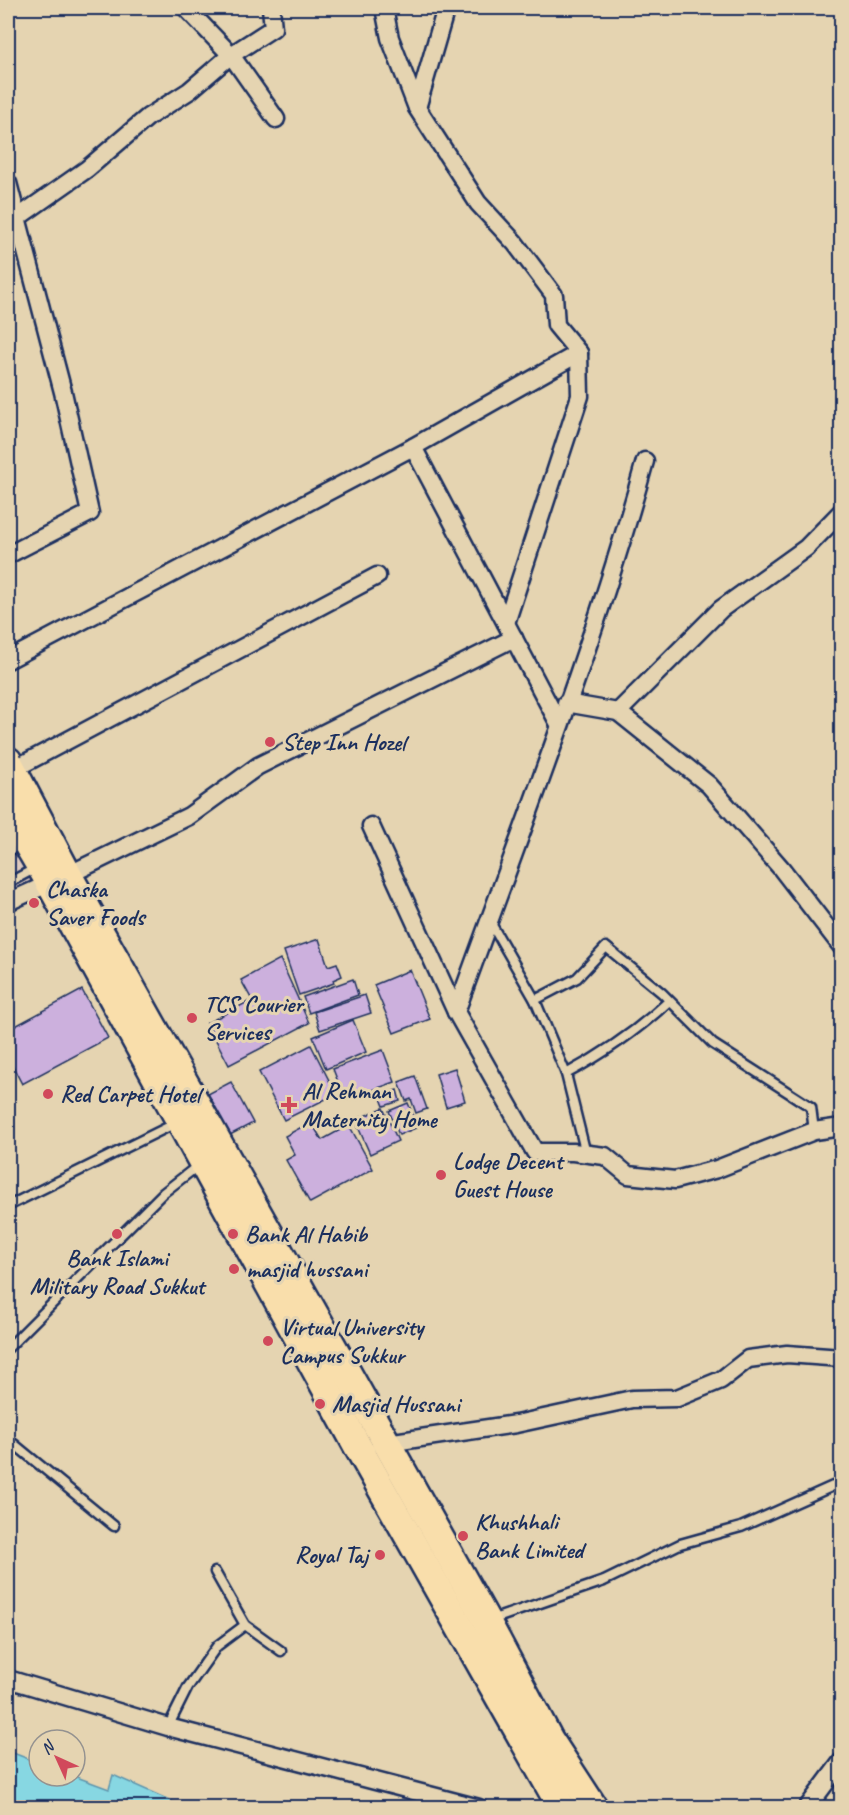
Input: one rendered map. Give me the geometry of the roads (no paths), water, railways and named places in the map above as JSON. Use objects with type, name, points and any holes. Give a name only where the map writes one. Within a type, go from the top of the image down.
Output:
[{"type":"main road","points":[[10,765],[53,875],[181,1120],[358,1447],[562,1808]]},
{"type":"main road","points":[[8,811],[17,847],[53,875],[385,1443],[549,1739],[594,1808]]},
{"type":"main road","points":[[537,1765],[544,1808]]},
{"type":"street","points":[[186,8],[231,55],[276,119]]},
{"type":"street","points":[[17,218],[87,169],[148,117],[189,91],[231,55],[273,28],[271,8]]},
{"type":"street","points":[[8,902],[53,875],[189,816],[258,766],[510,631],[580,396],[579,353],[556,325],[554,295],[515,243],[477,203],[417,108],[390,38],[384,8]]},
{"type":"street","points":[[417,108],[446,8]]},
{"type":"street","points":[[8,183],[63,392],[90,513],[8,555]]},
{"type":"street","points":[[8,660],[413,447],[579,353]]},
{"type":"street","points":[[413,447],[559,724]]},
{"type":"street","points":[[456,1012],[559,724],[628,521],[645,461]]},
{"type":"street","points":[[618,711],[721,609],[806,548],[842,511]]},
{"type":"street","points":[[10,765],[377,576]]},
{"type":"street","points":[[566,703],[618,711],[709,785],[781,868],[842,947]]},
{"type":"street","points":[[371,826],[456,1012],[535,1152],[605,1156],[628,1175],[675,1180],[717,1168],[814,1131],[842,1127]]},
{"type":"street","points":[[358,1447],[516,1424],[632,1399],[677,1398],[721,1380],[748,1359],[787,1354],[842,1358]]},
{"type":"street","points":[[8,1679],[168,1727],[479,1808]]},
{"type":"street","points":[[807,1808],[842,1761]]},
{"type":"lane","points":[[8,883],[53,875]]},
{"type":"lane","points":[[489,920],[536,1000],[566,1074],[586,1154]]},
{"type":"lane","points":[[536,1000],[576,978],[606,947],[669,1001],[713,1044],[811,1107],[814,1131]]},
{"type":"lane","points":[[566,1074],[603,1054],[638,1030],[669,1001]]},
{"type":"lane","points":[[8,1206],[181,1120]]},
{"type":"lane","points":[[8,1348],[163,1193],[203,1161]]},
{"type":"lane","points":[[8,1439],[114,1526]]},
{"type":"lane","points":[[486,1622],[604,1581],[680,1544],[741,1527],[842,1482]]},
{"type":"lane","points":[[215,1572],[245,1625],[281,1651]]},
{"type":"lane","points":[[168,1727],[188,1687],[216,1646],[245,1625]]},
{"type":"water","points":[[8,1751],[27,1758],[27,1788],[87,1788],[87,1781],[109,1789],[113,1775],[185,1807],[8,1807]]},
{"type":"place","name":"Step Inn Hozel","points":[[270,742]]},
{"type":"place","name":"Chaska Saver Foods","points":[[34,903]]},
{"type":"place","name":"TCS Courier Services","points":[[192,1018]]},
{"type":"place","name":"Red Carpet Hotel","points":[[48,1094]]},
{"type":"place","name":"Al Rehman Maternity Home","points":[[289,1105]]},
{"type":"place","name":"Lodge Decent Guest House","points":[[441,1175]]},
{"type":"place","name":"Bank Islami Military Road Sukkut","points":[[117,1234]]},
{"type":"place","name":"Bank Al Habib","points":[[233,1234]]},
{"type":"place","name":"masjid hussani","points":[[234,1269]]},
{"type":"place","name":"Virtual University Campus Sukkur","points":[[268,1341]]},
{"type":"place","name":"Masjid Hussani","points":[[320,1404]]},
{"type":"place","name":"Khushhali Bank Limited","points":[[463,1536]]},
{"type":"place","name":"Royal Taj","points":[[380,1555]]}]
